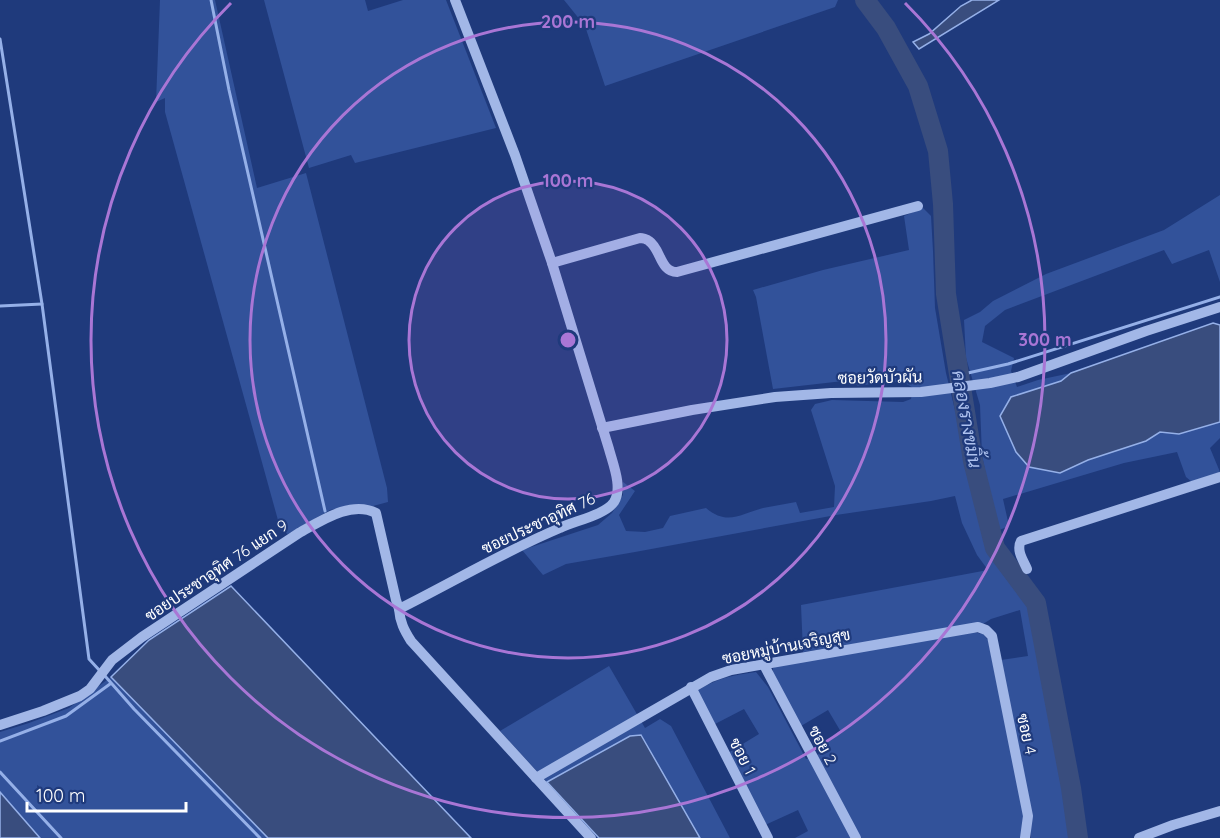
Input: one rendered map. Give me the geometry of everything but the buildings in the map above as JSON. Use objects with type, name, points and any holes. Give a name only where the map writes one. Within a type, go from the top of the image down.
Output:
[{"type":"street","name":"ซอยประชาอุทิศ 76","points":[[399,609],[535,538],[604,511],[614,502],[618,491],[609,449],[552,263],[515,155],[455,0]]},
{"type":"street","points":[[552,263],[640,238],[648,240],[667,268],[672,272],[677,272],[918,206]]},
{"type":"street","name":"ซอยวัดบัวผัน","points":[[602,428],[692,410],[775,398],[966,387],[1018,377],[1220,307]]},
{"type":"street","points":[[1027,569],[1018,546],[1021,541],[1220,477]]},
{"type":"street","name":"ซอยประชาอุทิศ 76 แยก 9","points":[[0,725],[81,696],[90,689],[111,660],[142,637],[299,533],[324,519],[358,508],[376,513],[399,609]]},
{"type":"street","points":[[399,609],[404,630],[411,640],[591,838]]},
{"type":"street","name":"ซอยหมู่บ้านเจริญสุข","points":[[536,778],[691,687],[731,670],[978,627],[986,630],[992,636]]},
{"type":"street","name":"ซอย 4","points":[[992,636],[1028,816],[1025,838]]},
{"type":"street","name":"ซอย 2","points":[[764,665],[856,838]]},
{"type":"street","name":"ซอย 1","points":[[691,687],[768,838]]},
{"type":"street","points":[[1139,838],[1220,811]]},
{"type":"shaded area","points":[[160,0],[215,0],[257,188],[306,173],[387,488],[388,502],[373,506],[330,510],[288,534],[281,531],[165,112],[165,98],[156,102]]},
{"type":"shaded area","points":[[264,0],[365,0],[368,11],[403,0],[446,0],[496,128],[355,163],[351,155],[309,168]]},
{"type":"shaded area","points":[[564,0],[838,0],[835,7],[605,86],[585,26]]},
{"type":"shaded area","points":[[972,0],[999,0],[919,49],[913,42],[929,34],[961,6]]},
{"type":"shaded area","points":[[1220,195],[1220,282],[1209,250],[1172,264],[1164,250],[1005,310],[985,326],[982,342],[1014,358],[1011,371],[1017,387],[1071,373],[1061,381],[1043,388],[1060,473],[1088,460],[1146,441],[1160,432],[1179,434],[1220,422],[1220,438],[1210,448],[1220,472],[1192,482],[1186,477],[1177,452],[1124,463],[1003,499],[1009,526],[997,531],[982,455],[980,405],[966,358],[964,320],[980,312],[993,301],[1046,274],[1164,230]]},
{"type":"shaded area","points":[[923,208],[931,216],[935,308],[946,373],[978,493],[978,506],[986,534],[996,560],[1032,605],[1041,640],[1066,778],[1073,838],[1031,838],[1031,827],[1001,660],[1028,656],[1020,610],[991,619],[983,624],[803,652],[801,605],[988,570],[977,555],[962,523],[955,496],[566,564],[543,575],[522,550],[598,525],[612,513],[623,495],[623,482],[635,491],[619,515],[626,531],[645,532],[663,528],[670,516],[706,508],[721,516],[734,517],[763,508],[796,502],[800,513],[834,507],[835,486],[811,410],[815,404],[832,400],[903,402],[911,399],[913,388],[894,382],[858,386],[852,380],[773,389],[753,290],[823,270],[909,250],[904,216]]},
{"type":"shaded area","points":[[1213,323],[1220,325],[1220,422],[1179,434],[1160,432],[1146,441],[1088,460],[1060,473],[1029,467],[1016,452],[1000,416],[1011,397],[1061,381],[1071,373]]},
{"type":"shaded area","points":[[231,586],[471,838],[268,838],[111,677],[149,640]]},
{"type":"shaded area","points":[[973,632],[983,634],[988,640],[1024,814],[1022,838],[795,838],[808,831],[798,810],[765,825],[728,753],[759,734],[744,709],[715,724],[697,691],[725,678],[756,672],[768,687],[806,759],[819,754],[816,747],[841,732],[828,710],[801,726],[773,675],[773,668]]},
{"type":"shaded area","points":[[609,666],[645,728],[660,719],[671,726],[730,838],[700,838],[641,735],[630,736],[547,782],[500,731]]},
{"type":"shaded area","points":[[111,677],[269,838],[40,838],[0,792],[0,732],[69,708]]},
{"type":"shaded area","points":[[641,735],[700,838],[599,838],[547,782],[630,736]]},
{"type":"shaded area","points":[[0,792],[40,838],[0,838]]},
{"type":"waterway","points":[[211,0],[229,90],[325,511]]},
{"type":"waterway","name":"คลองรางขมิ้น","points":[[865,0],[886,28],[918,86],[938,151],[943,204],[946,294],[973,461],[995,548],[1036,603],[1071,788],[1078,838]]},
{"type":"waterway","points":[[0,39],[42,304],[89,659],[100,671]]},
{"type":"waterway","points":[[959,375],[1008,364],[1220,297]]},
{"type":"waterway","points":[[0,306],[42,304]]},
{"type":"waterway","points":[[105,676],[134,709],[260,838]]},
{"type":"waterway","points":[[0,741],[66,716],[110,684]]},
{"type":"waterway","points":[[0,772],[61,838]]}]
